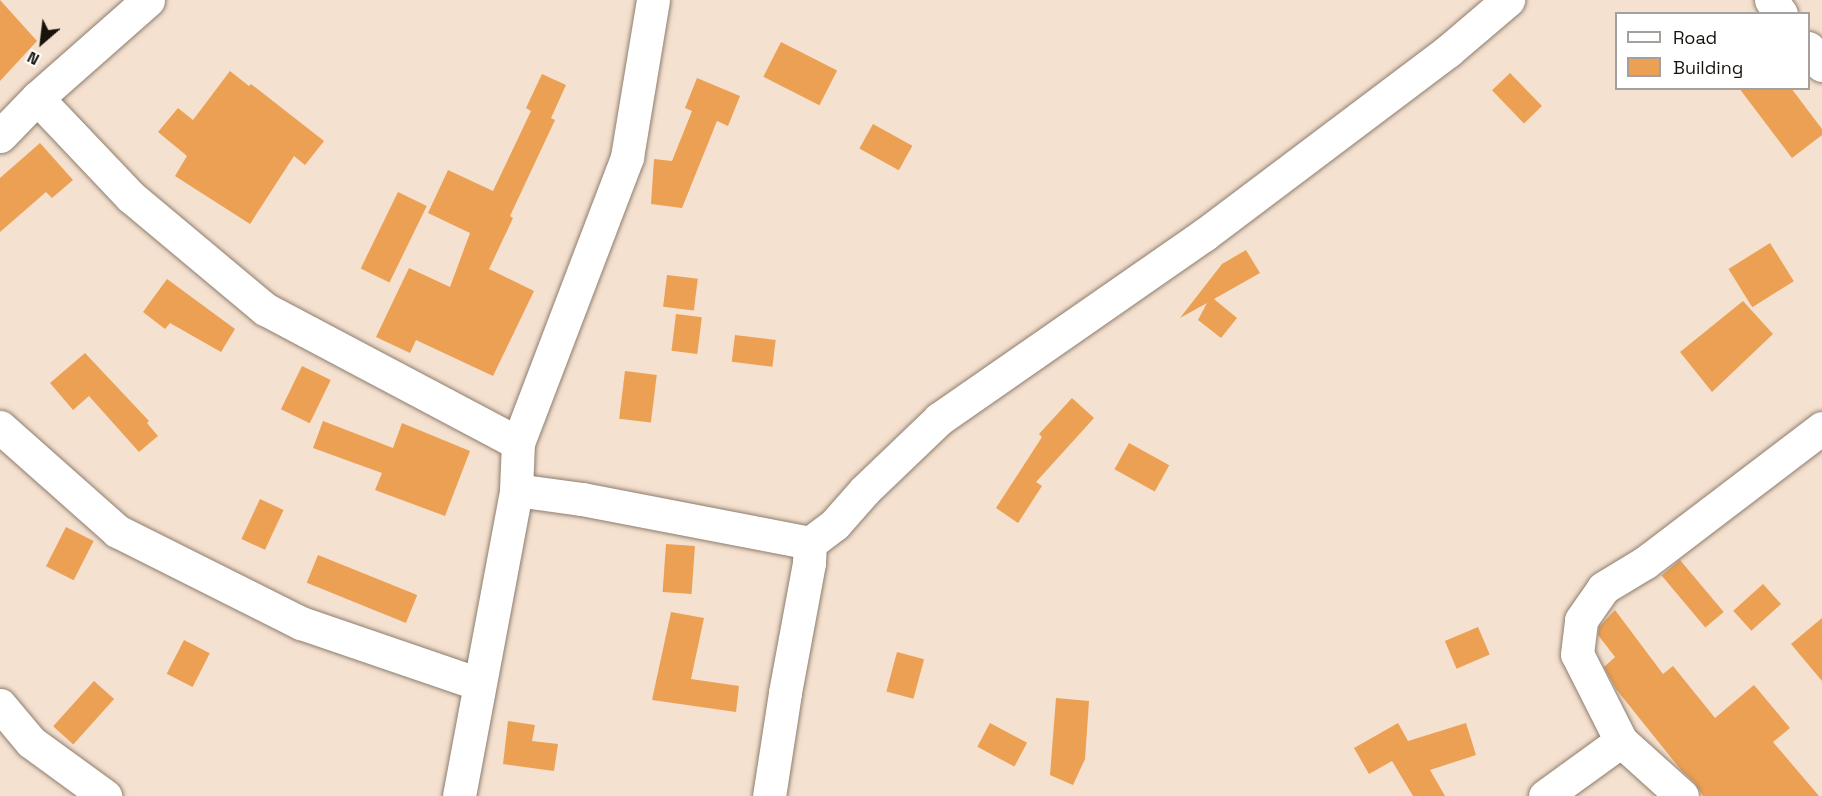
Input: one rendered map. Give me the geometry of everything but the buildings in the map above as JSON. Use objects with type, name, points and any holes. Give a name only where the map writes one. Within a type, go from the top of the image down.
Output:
[{"type":"street","points":[[0,136],[37,99],[148,0]]},
{"type":"street","points":[[459,796],[516,490],[518,443],[627,157],[653,0]]},
{"type":"street","points":[[516,490],[582,499],[810,543],[835,524],[865,490],[939,419],[1204,235],[1449,51],[1508,0]]},
{"type":"street","points":[[1810,49],[1822,65]]},
{"type":"street","points":[[37,99],[131,197],[265,309],[518,443]]},
{"type":"street","points":[[1682,796],[1621,741],[1577,654],[1581,620],[1603,588],[1646,562],[1822,428]]},
{"type":"street","points":[[6,447],[117,531],[301,623],[479,684]]},
{"type":"street","points":[[769,796],[809,563],[810,543]]},
{"type":"street","points":[[0,705],[31,742],[105,796]]},
{"type":"street","points":[[1545,796],[1621,741]]}]
